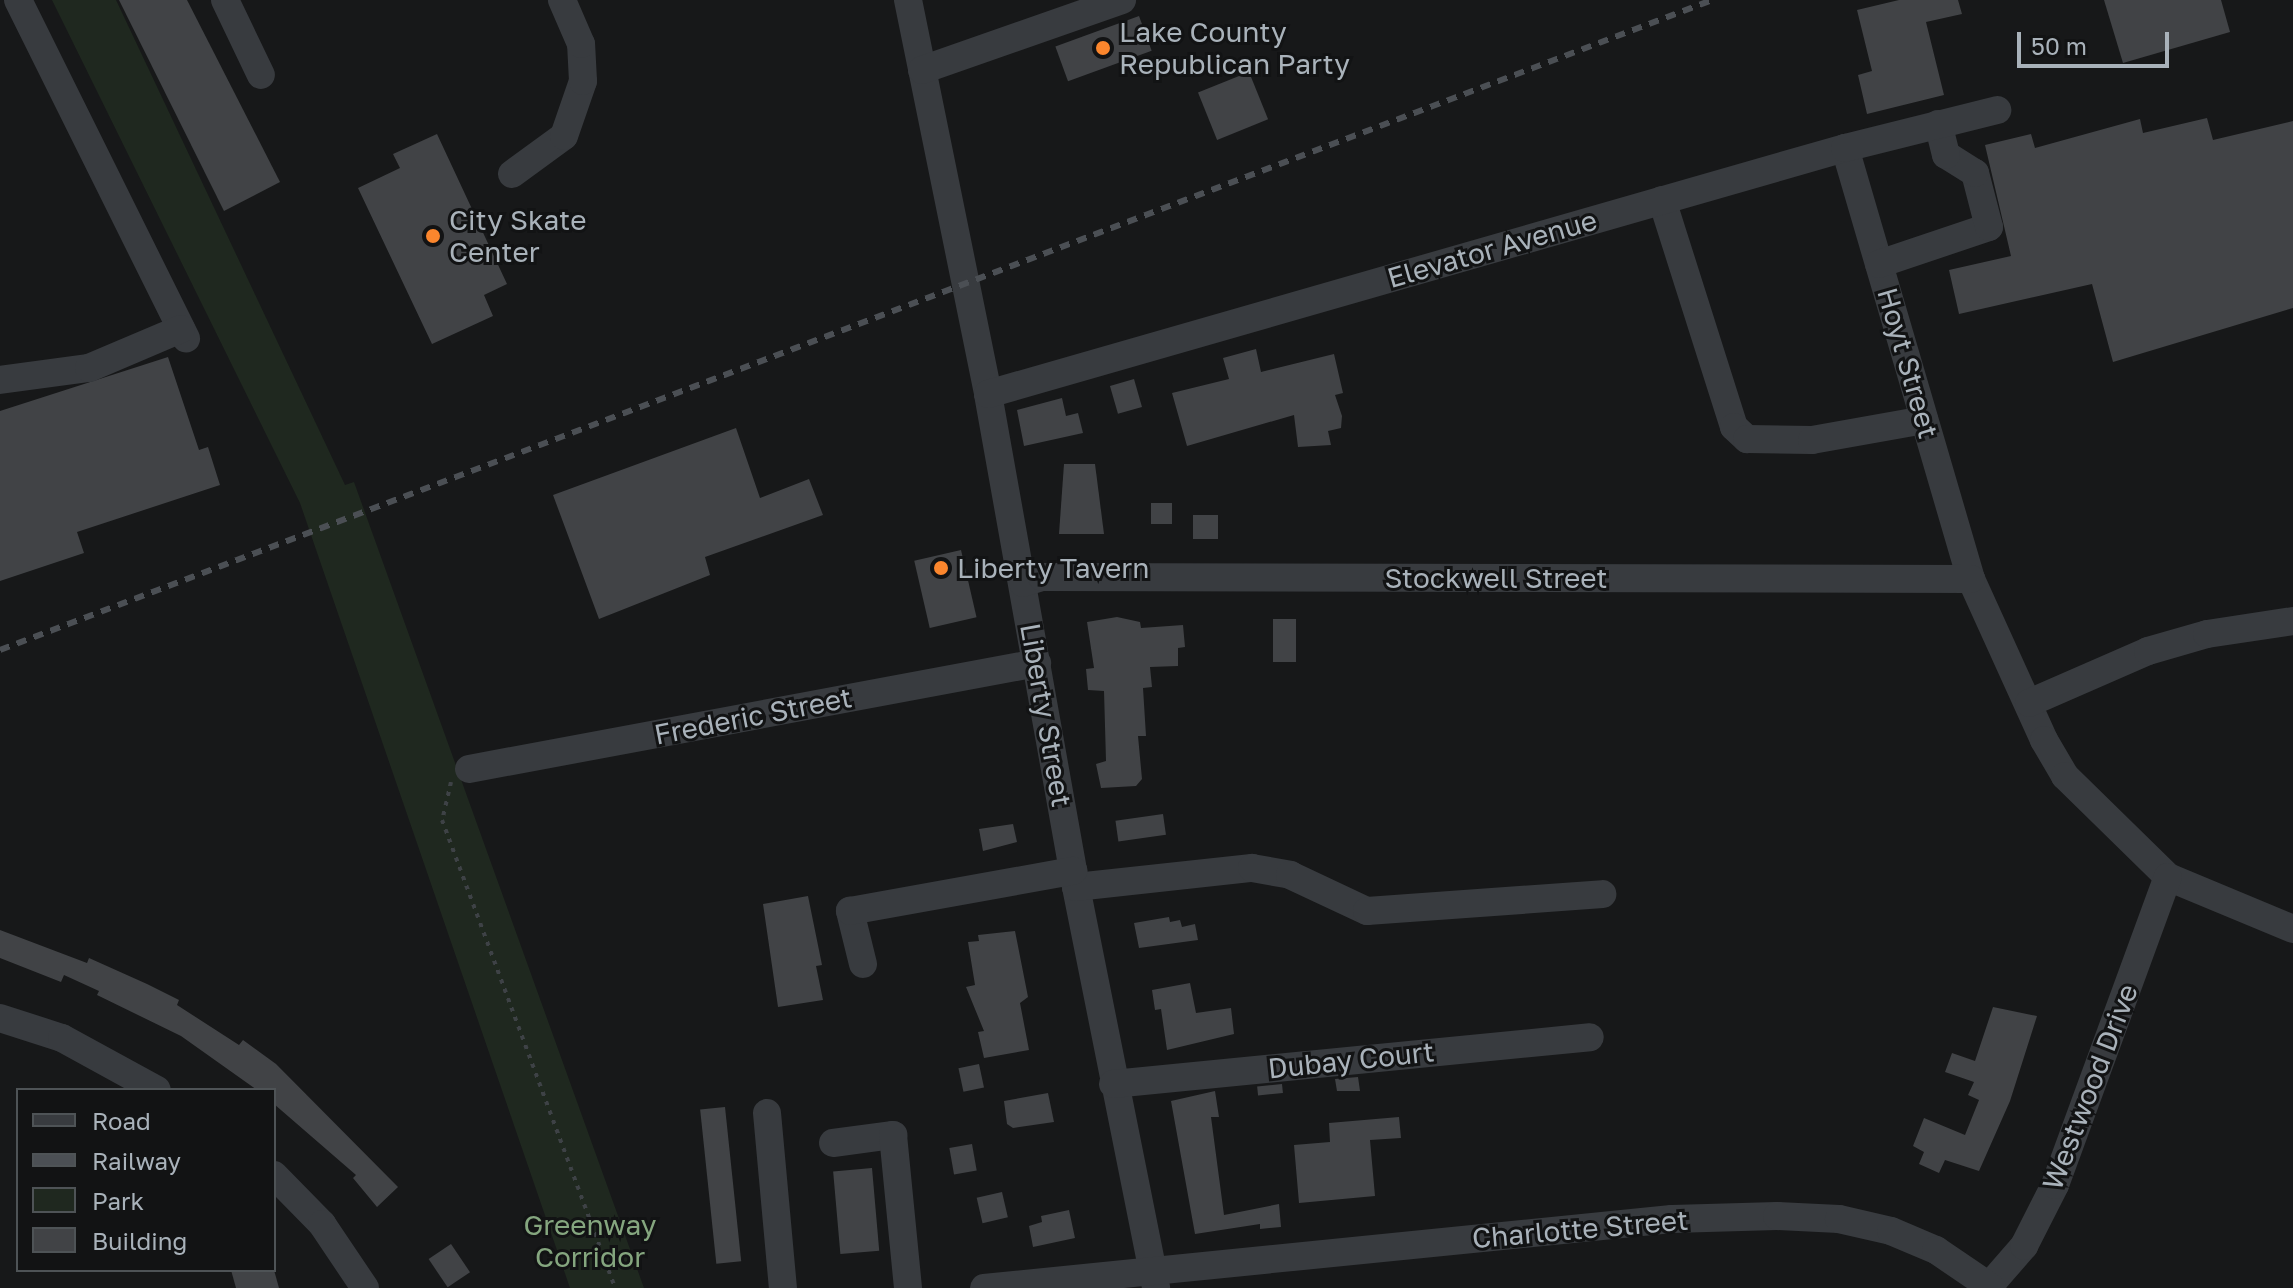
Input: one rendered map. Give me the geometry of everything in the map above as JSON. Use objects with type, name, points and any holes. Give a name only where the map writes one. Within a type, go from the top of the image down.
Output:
[{"type":"street","points":[[0,380],[89,368],[183,334],[18,0]]},
{"type":"street","points":[[225,0],[261,75]]},
{"type":"street","points":[[512,174],[564,136],[583,81],[581,44],[562,0]]},
{"type":"street","name":"Liberty Street","points":[[908,0],[988,394],[1074,879],[1154,1280]]},
{"type":"street","points":[[922,70],[1122,0]]},
{"type":"street","name":"Elevator Avenue","points":[[988,394],[1845,148],[1997,110]]},
{"type":"street","points":[[1879,264],[1989,227],[1975,173],[1946,155],[1938,124]]},
{"type":"street","name":"Hoyt Street","points":[[1845,148],[1971,579],[2065,776],[2168,877]]},
{"type":"street","points":[[1662,200],[1734,427],[1747,439],[1812,440],[1924,420]]},
{"type":"street","name":"Stockwell Street","points":[[1023,583],[1042,577],[1971,579]]},
{"type":"street","points":[[2029,703],[2148,651],[2207,634],[2293,621]]},
{"type":"street","name":"Frederic Street","points":[[469,769],[1037,663]]},
{"type":"street","points":[[863,964],[850,911],[1074,879],[1252,868],[1290,875],[1367,911],[1602,894]]},
{"type":"street","points":[[2168,877],[2293,929]]},
{"type":"street","name":"Westwood Drive","points":[[1991,1286],[2024,1246],[2055,1185],[2168,877]]},
{"type":"street","points":[[0,1018],[62,1038],[153,1088]]},
{"type":"street","name":"Dubay Court","points":[[1113,1084],[1590,1037]]},
{"type":"street","points":[[767,1113],[783,1288]]},
{"type":"street","points":[[833,1143],[893,1135],[908,1288]]},
{"type":"street","points":[[276,1177],[322,1224],[365,1288]]},
{"type":"street","name":"Charlotte Street","points":[[984,1288],[1154,1280],[1672,1219],[1777,1216],[1839,1219],[1891,1231],[1936,1250],[1991,1286]]},
{"type":"path","points":[[469,769],[447,787],[442,820],[615,1288]]},
{"type":"green space","name":"Greenway Corridor","points":[[52,0],[116,0],[345,485],[354,482],[644,1288],[570,1288],[300,503]]},
{"type":"building","points":[[119,0],[187,0],[280,182],[224,211]]},
{"type":"building","points":[[1899,0],[1958,0],[1962,14],[1926,22],[1944,95],[1867,114],[1858,75],[1872,71],[1857,10]]},
{"type":"building","points":[[2104,0],[2221,0],[2230,32],[2123,63]]},
{"type":"building","name":"Lake County Republican Party","points":[[1139,16],[1152,51],[1068,81],[1055,46]]},
{"type":"building","points":[[1249,72],[1268,119],[1217,140],[1198,93]]},
{"type":"building","points":[[2207,118],[2213,140],[2293,121],[2293,308],[2113,362],[2092,284],[1959,314],[1949,270],[2011,256],[1985,145],[2031,134],[2035,148],[2140,119],[2143,133]]},
{"type":"building","name":"City Skate Center","points":[[437,134],[507,284],[484,295],[493,316],[432,344],[358,188],[400,168],[393,154]]},
{"type":"building","points":[[1256,349],[1261,372],[1334,354],[1343,393],[1335,395],[1342,416],[1341,428],[1328,431],[1331,445],[1298,447],[1294,415],[1187,446],[1172,393],[1229,379],[1223,358]]},
{"type":"building","points":[[168,357],[199,450],[208,447],[220,485],[77,532],[84,553],[0,581],[0,411]]},
{"type":"building","points":[[1134,379],[1142,407],[1118,414],[1110,386]]},
{"type":"building","points":[[1062,398],[1066,416],[1078,413],[1083,433],[1024,446],[1017,410]]},
{"type":"building","points":[[736,428],[760,498],[809,479],[823,515],[705,557],[710,575],[599,619],[553,495]]},
{"type":"building","points":[[1064,464],[1095,464],[1104,534],[1059,534]]},
{"type":"building","points":[[1151,503],[1172,503],[1172,524],[1151,524]]},
{"type":"building","points":[[1193,515],[1218,515],[1218,539],[1193,539]]},
{"type":"building","points":[[961,550],[977,617],[930,628],[914,561]]},
{"type":"building","points":[[1117,617],[1140,622],[1141,628],[1183,625],[1185,647],[1178,648],[1178,666],[1150,667],[1152,687],[1143,688],[1146,736],[1138,736],[1142,779],[1136,786],[1101,788],[1096,764],[1106,761],[1104,691],[1088,690],[1086,669],[1094,668],[1087,622]]},
{"type":"building","points":[[1273,619],[1296,619],[1296,662],[1273,662]]},
{"type":"building","points":[[1163,814],[1166,835],[1118,841],[1115,821]]},
{"type":"building","points":[[1013,824],[1017,842],[983,851],[979,829]]},
{"type":"building","points":[[808,896],[822,965],[816,966],[823,1000],[778,1007],[763,904]]},
{"type":"building","points":[[1169,917],[1170,922],[1180,920],[1182,927],[1195,924],[1198,940],[1139,948],[1134,923]]},
{"type":"building","points":[[0,930],[87,963],[89,958],[179,1000],[177,1005],[239,1045],[243,1040],[276,1064],[398,1187],[377,1207],[353,1178],[356,1175],[276,1106],[276,1088],[254,1088],[181,1036],[97,995],[99,991],[64,975],[61,982],[0,958]]},
{"type":"building","points":[[1015,931],[1028,997],[1020,1003],[1029,1050],[984,1058],[978,1032],[984,1031],[966,987],[975,985],[968,942],[979,941],[978,935]]},
{"type":"building","points":[[1190,983],[1196,1013],[1231,1008],[1234,1034],[1167,1050],[1161,1009],[1155,1010],[1152,990]]},
{"type":"building","points":[[1993,1007],[2037,1016],[2010,1101],[1979,1171],[1945,1160],[1939,1173],[1919,1164],[1924,1152],[1913,1146],[1924,1118],[1965,1135],[1979,1100],[1968,1095],[1974,1082],[1945,1072],[1952,1053],[1975,1061]]},
{"type":"building","points":[[979,1064],[984,1087],[963,1092],[958,1068]]},
{"type":"building","points":[[1358,1077],[1360,1091],[1337,1091],[1335,1079]]},
{"type":"building","points":[[1282,1084],[1283,1093],[1258,1096],[1257,1087]]},
{"type":"building","points":[[1215,1091],[1219,1117],[1211,1117],[1224,1215],[1279,1204],[1281,1227],[1260,1229],[1260,1224],[1195,1234],[1171,1101]]},
{"type":"building","points":[[1048,1093],[1054,1122],[1013,1128],[1007,1124],[1004,1101]]},
{"type":"building","points":[[725,1107],[741,1261],[716,1264],[700,1110]]},
{"type":"building","points":[[1399,1117],[1401,1138],[1370,1140],[1375,1196],[1299,1203],[1294,1145],[1330,1142],[1329,1123]]},
{"type":"building","points":[[972,1144],[977,1171],[954,1175],[949,1148]]},
{"type":"building","points":[[872,1168],[879,1251],[840,1254],[833,1171]]},
{"type":"building","points":[[1002,1192],[1008,1217],[983,1223],[977,1198]]},
{"type":"building","points":[[1069,1210],[1075,1238],[1033,1247],[1029,1226],[1042,1222],[1041,1216]]},
{"type":"building","points":[[451,1244],[470,1272],[448,1287],[429,1259]]},
{"type":"building","points":[[232,1272],[275,1272],[279,1288],[236,1288]]},
{"type":"railway","points":[[0,650],[1712,0]]},
{"type":"place","name":"Lake County Republican Party","points":[[1103,48]]},
{"type":"place","name":"City Skate Center","points":[[433,236]]},
{"type":"place","name":"Liberty Tavern","points":[[941,568]]}]
